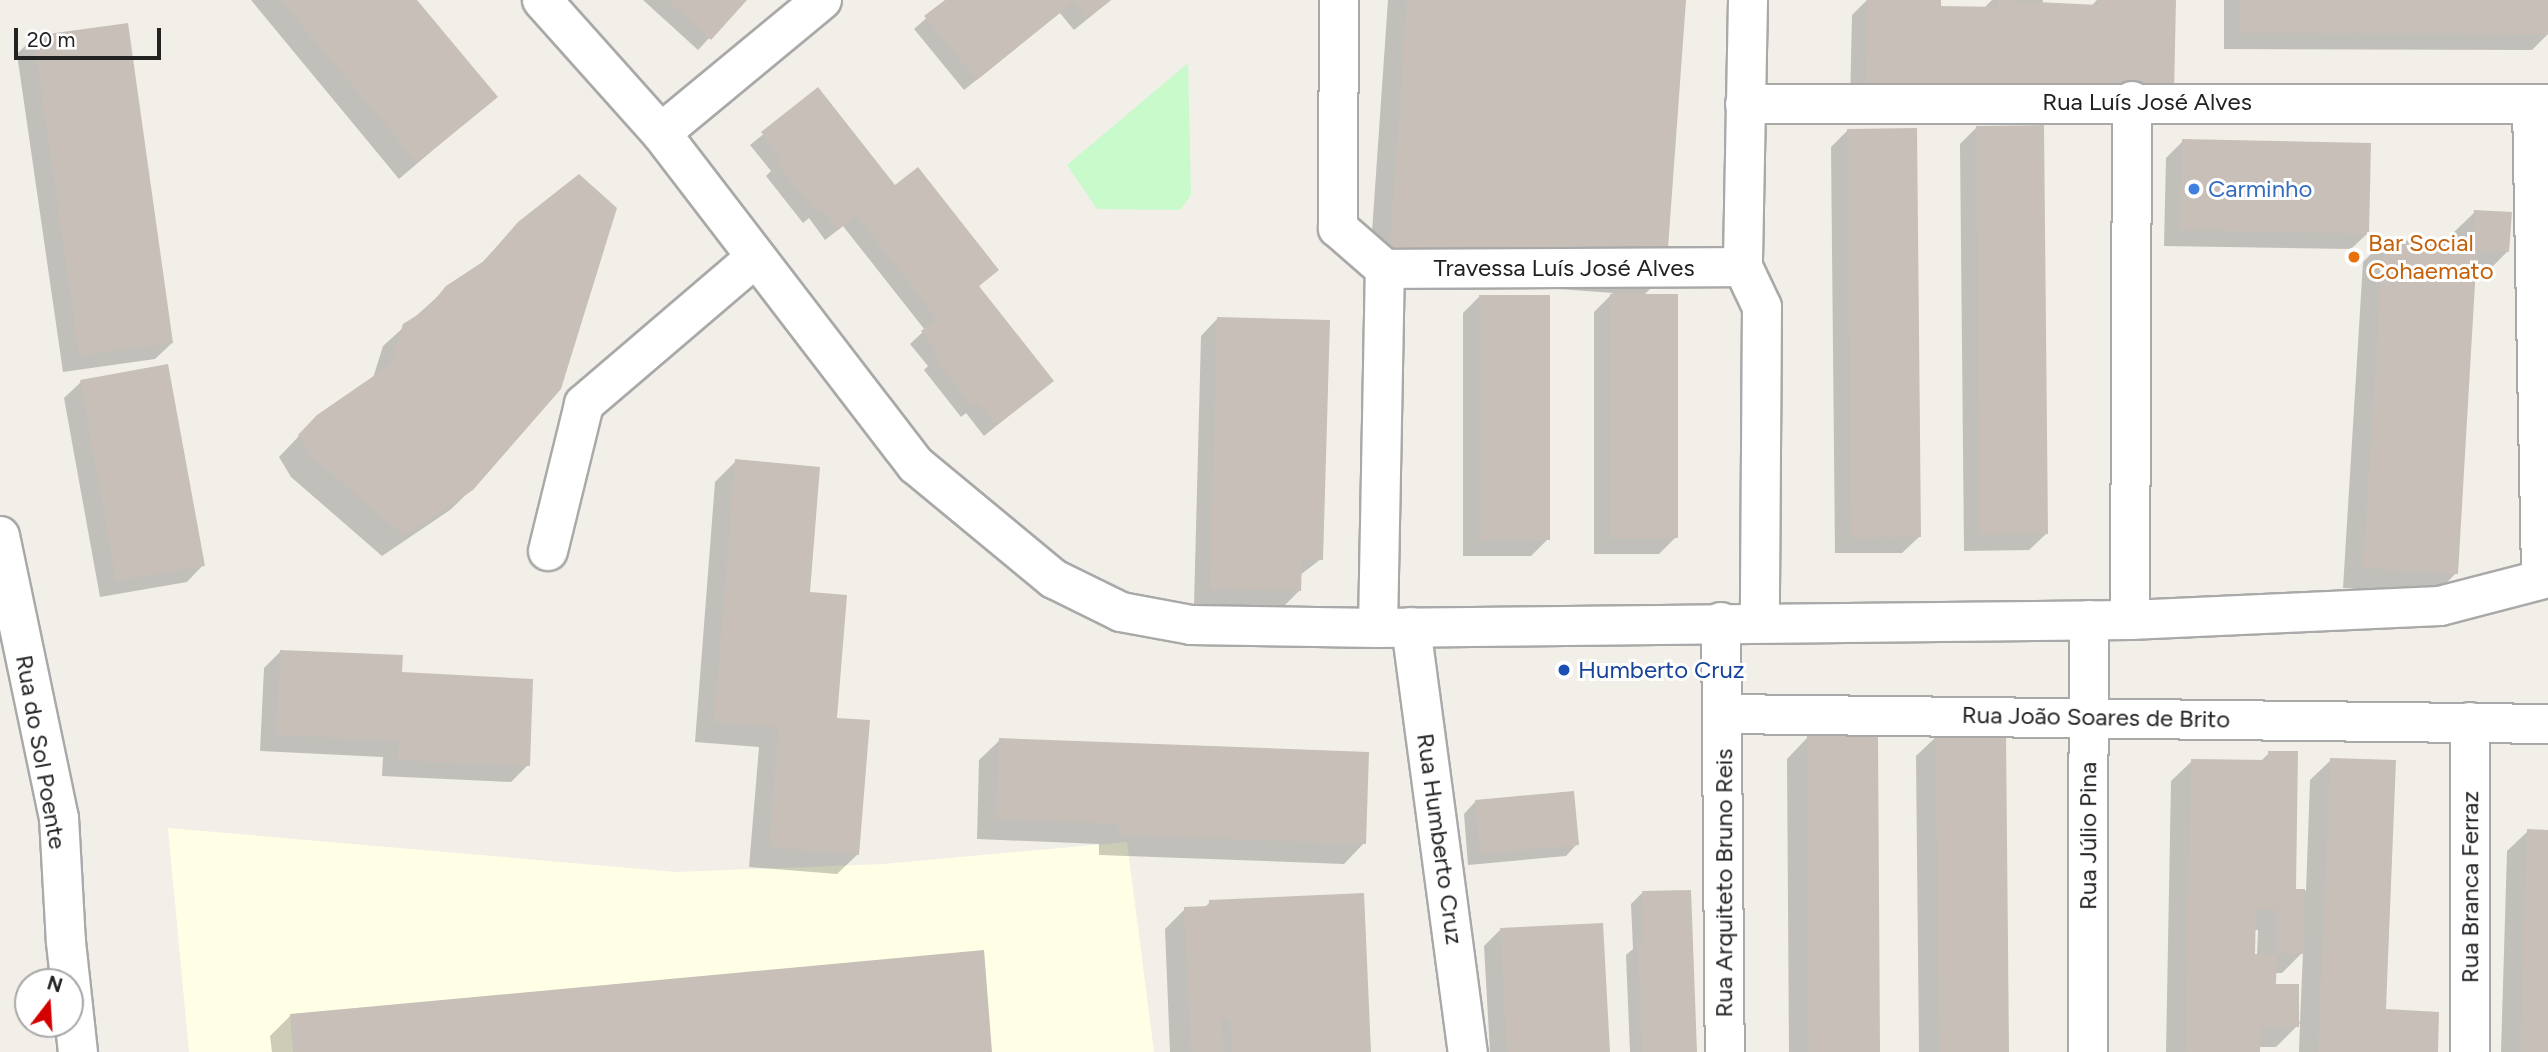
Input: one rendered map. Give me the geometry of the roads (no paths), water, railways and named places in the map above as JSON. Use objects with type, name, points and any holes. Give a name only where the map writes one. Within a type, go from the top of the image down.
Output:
[{"type":"street","points":[[542,0],[661,133],[916,465],[1054,579],[1121,612],[1191,625],[1395,627],[2130,620],[2440,606],[2545,579],[2540,104]]},
{"type":"street","points":[[661,133],[822,0]]},
{"type":"street","points":[[1339,0],[1338,228],[1385,269]]},
{"type":"street","points":[[1748,0],[1743,267],[1762,307],[1760,622]]},
{"type":"street","points":[[2130,620],[2132,101]]},
{"type":"street","name":"Rua Luís José Alves","points":[[1745,104],[2132,101],[2540,104]]},
{"type":"street","points":[[548,551],[584,404],[755,258]]},
{"type":"street","name":"Travessa Luís José Alves","points":[[1385,269],[1743,267]]},
{"type":"street","name":"Rua Humberto Cruz","points":[[1385,269],[1395,627],[1468,1052]]},
{"type":"street","name":"Rua do Sol Poente","points":[[0,536],[7,606],[59,818],[65,942],[78,1052]]},
{"type":"street","name":"Rua Júlio Pina","points":[[2088,1052],[2089,620]]},
{"type":"street","name":"Rua Arquiteto Bruno Reis","points":[[1721,622],[1725,1052]]},
{"type":"street","name":"Rua João Soares de Brito","points":[[1723,714],[2088,716],[2548,724]]},
{"type":"street","name":"Rua Branca Ferraz","points":[[2470,722],[2470,1052]]},
{"type":"place","name":"Carminho","points":[[2194,189]]},
{"type":"place","name":"Bar Social Cohaemato","points":[[2354,257]]},
{"type":"place","name":"Humberto Cruz","points":[[1564,670]]}]
